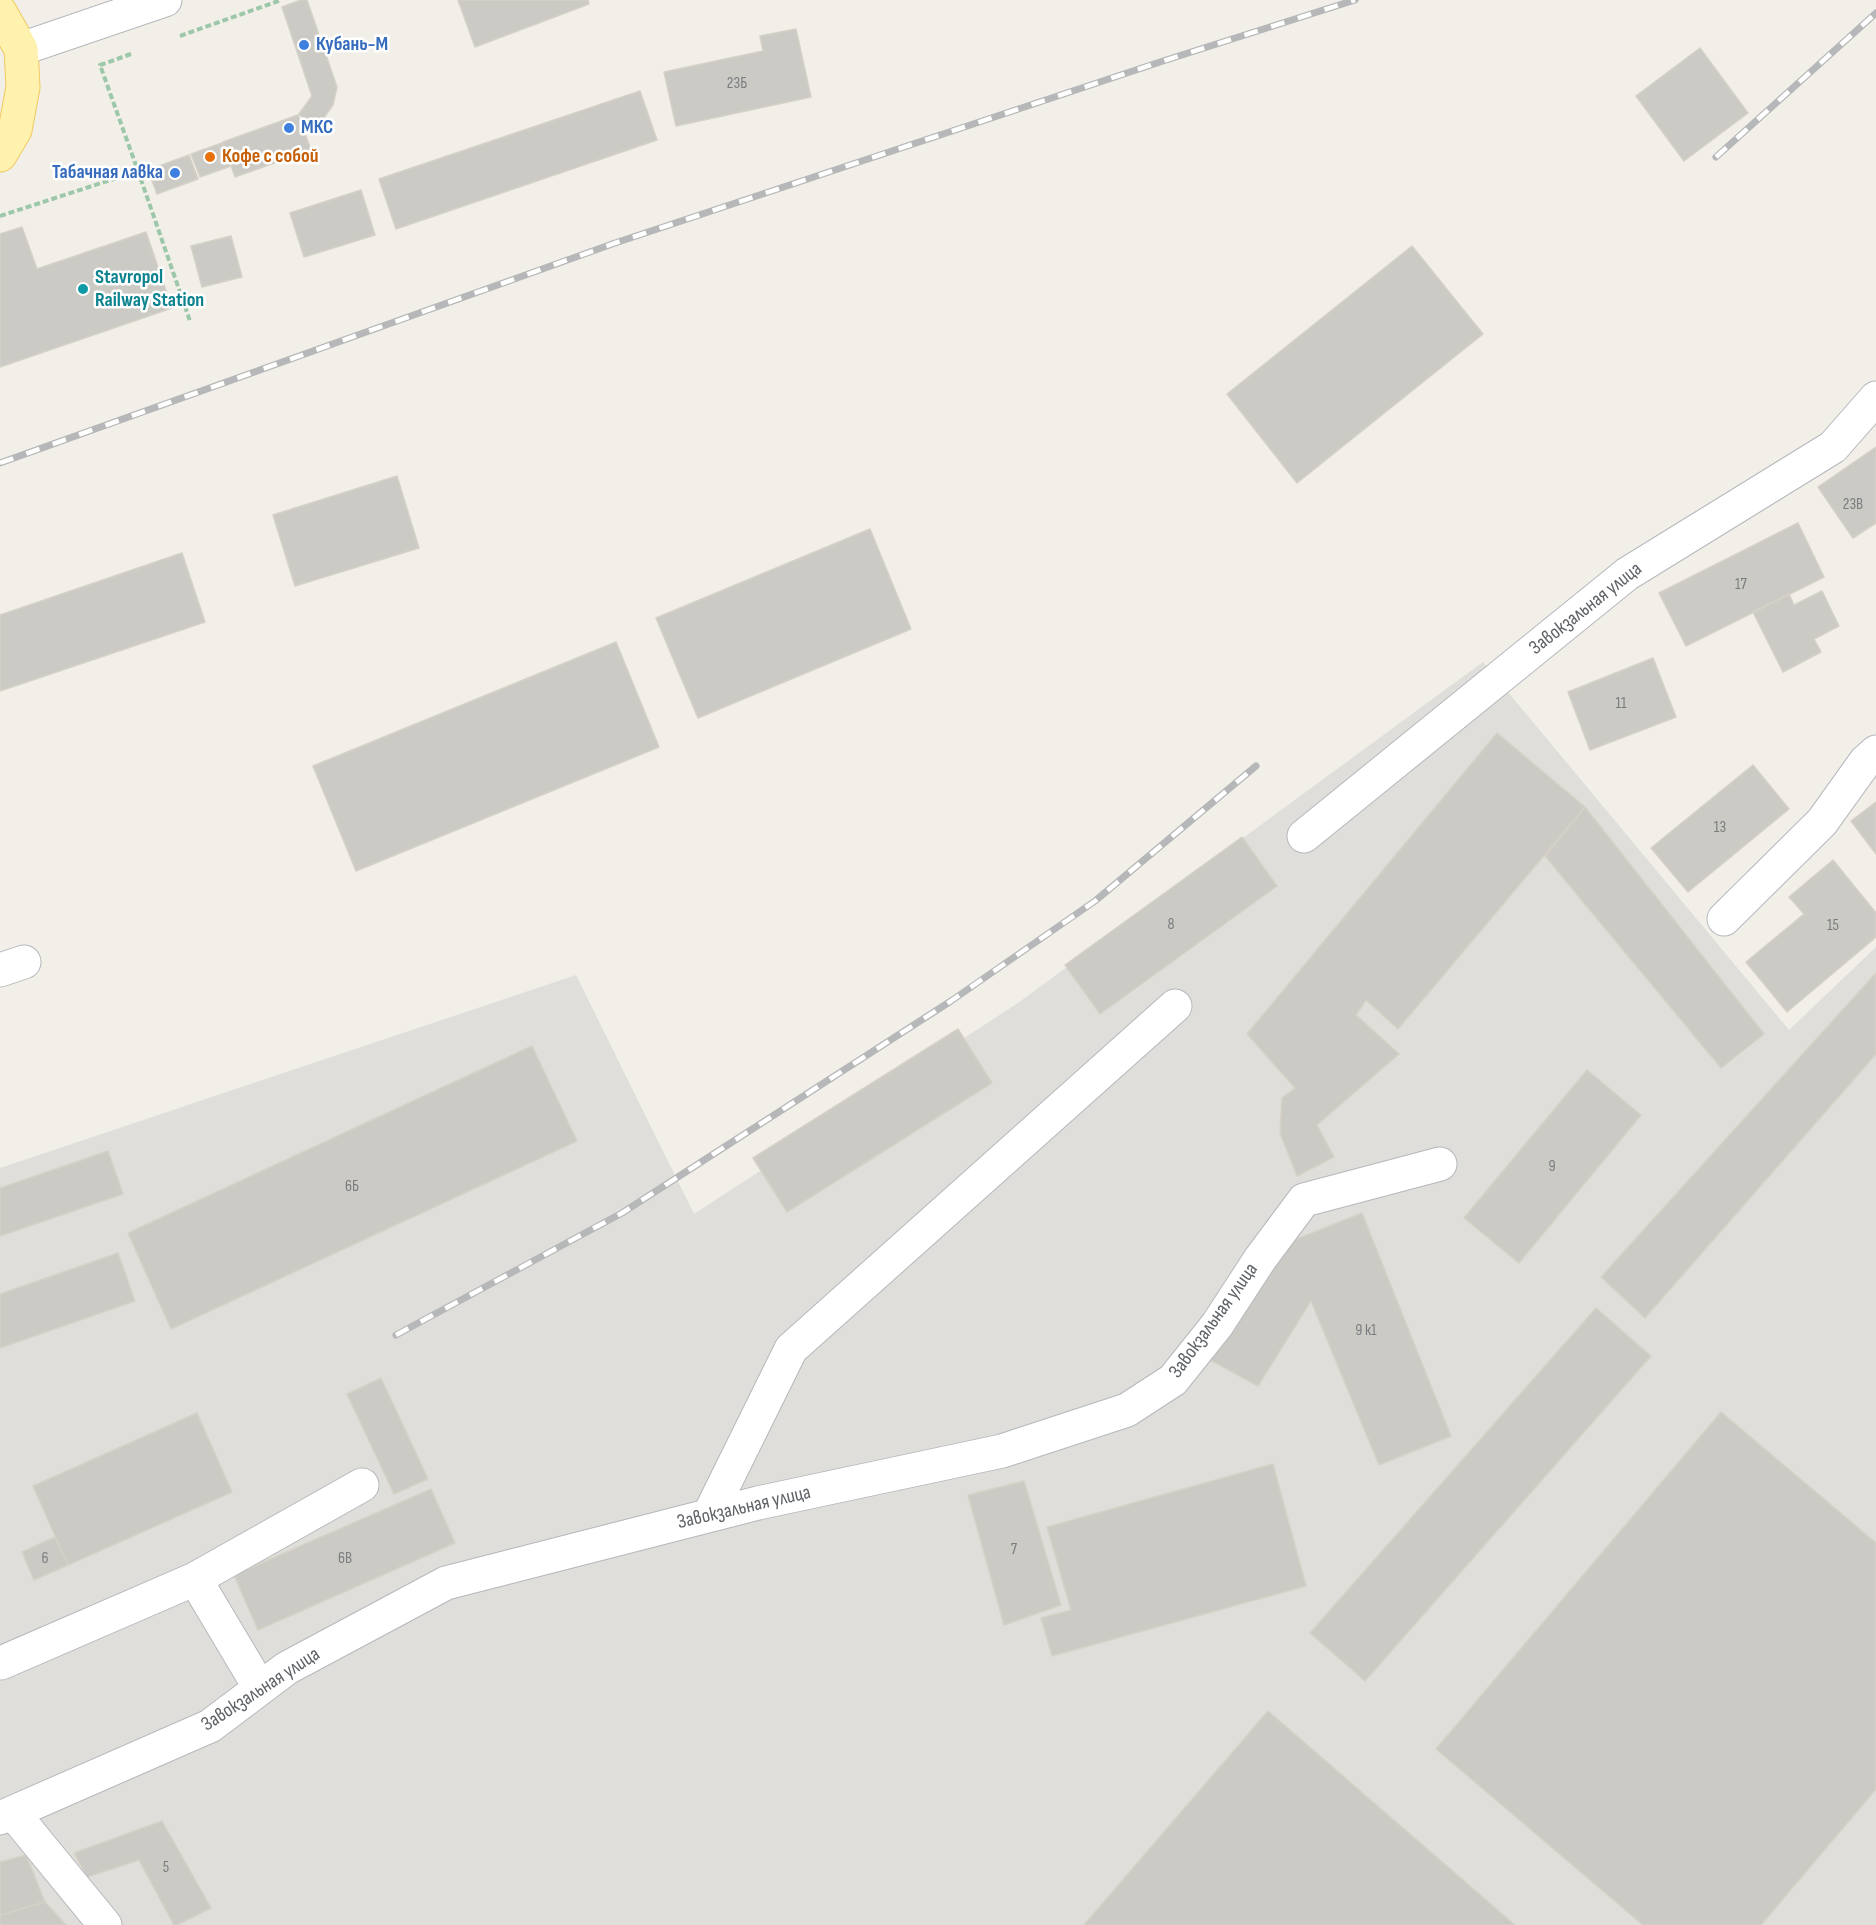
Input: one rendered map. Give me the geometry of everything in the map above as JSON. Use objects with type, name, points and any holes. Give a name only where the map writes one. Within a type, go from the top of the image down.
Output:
[{"type":"main road","points":[[0,12],[21,49],[23,87],[15,130],[0,155]]},
{"type":"street","points":[[21,49],[165,0]]},
{"type":"street","name":"Завокзальная улица","points":[[1304,836],[1627,574],[1833,447],[1876,398]]},
{"type":"street","points":[[1724,919],[1822,822],[1865,762],[1876,752]]},
{"type":"street","points":[[709,1515],[791,1349],[1176,1006]]},
{"type":"street","name":"Завокзальная улица","points":[[7,1816],[210,1726],[287,1668],[446,1583],[759,1503],[1002,1451],[1127,1410],[1173,1380],[1217,1324],[1260,1259],[1304,1200],[1440,1164]]},
{"type":"street","points":[[1,1664],[195,1579],[362,1485]]},
{"type":"street","points":[[195,1579],[261,1688]]},
{"type":"street","points":[[7,1816],[105,1925]]},
{"type":"path","points":[[174,39],[281,0]]},
{"type":"path","points":[[132,54],[100,65],[190,321]]},
{"type":"path","points":[[0,216],[138,171]]},
{"type":"shaded area","points":[[1483,662],[1789,1030],[1876,947],[1876,1925],[0,1925],[0,1168],[576,975],[694,1214],[1018,1003]]},
{"type":"building","points":[[307,0],[337,87],[333,105],[315,130],[299,114],[312,96],[282,7]]},
{"type":"building","points":[[458,0],[588,0],[589,4],[475,47]]},
{"type":"building","points":[[796,29],[811,97],[676,126],[664,72],[763,51],[760,36]]},
{"type":"building","points":[[1700,48],[1748,113],[1684,161],[1636,96]]},
{"type":"building","points":[[640,91],[657,140],[396,229],[379,179]]},
{"type":"building","points":[[298,115],[311,150],[235,177],[223,142]]},
{"type":"building","points":[[222,143],[231,166],[200,177],[191,154]]},
{"type":"building","points":[[189,155],[198,179],[157,194],[148,170]]},
{"type":"building","points":[[361,190],[375,235],[304,257],[290,213]]},
{"type":"building","name":"Stavropol Railway Station","points":[[22,227],[37,269],[146,232],[172,308],[0,367],[0,234]]},
{"type":"building","points":[[231,236],[242,277],[202,287],[191,246]]},
{"type":"building","points":[[1412,246],[1483,334],[1297,483],[1227,394]]},
{"type":"building","points":[[1876,447],[1876,523],[1853,538],[1818,487]]},
{"type":"building","points":[[397,476],[419,548],[295,586],[273,515]]},
{"type":"building","points":[[1798,523],[1824,577],[1686,646],[1659,593]]},
{"type":"building","points":[[870,529],[911,629],[698,718],[656,618]]},
{"type":"building","points":[[182,553],[205,622],[0,691],[0,615]]},
{"type":"building","points":[[1822,591],[1839,626],[1814,639],[1821,652],[1783,672],[1753,612],[1789,594],[1794,605]]},
{"type":"building","points":[[616,642],[659,747],[356,871],[313,766]]},
{"type":"building","points":[[1653,658],[1676,717],[1590,750],[1568,692]]},
{"type":"building","points":[[1497,733],[1585,807],[1398,1029],[1366,1000],[1356,1015],[1399,1054],[1317,1125],[1334,1157],[1297,1176],[1280,1133],[1282,1098],[1295,1088],[1247,1034]]},
{"type":"building","points":[[1753,765],[1789,809],[1688,892],[1651,848]]},
{"type":"building","points":[[1876,802],[1876,854],[1851,821]]},
{"type":"building","points":[[1585,807],[1764,1034],[1721,1068],[1545,856]]},
{"type":"building","points":[[1242,837],[1277,886],[1100,1014],[1065,965]]},
{"type":"building","points":[[1833,860],[1876,913],[1876,937],[1787,1012],[1746,962],[1804,914],[1789,897]]},
{"type":"building","points":[[1876,973],[1876,1054],[1645,1318],[1601,1277]]},
{"type":"building","points":[[958,1029],[992,1083],[787,1212],[753,1158]]},
{"type":"building","points":[[532,1046],[577,1141],[171,1329],[128,1233]]},
{"type":"building","points":[[1587,1070],[1641,1115],[1519,1263],[1464,1218]]},
{"type":"building","points":[[108,1151],[123,1194],[0,1236],[0,1188]]},
{"type":"building","points":[[1362,1213],[1451,1436],[1379,1465],[1311,1301],[1258,1386],[1210,1360],[1289,1242]]},
{"type":"building","points":[[118,1253],[135,1301],[0,1348],[0,1294]]},
{"type":"building","points":[[1596,1308],[1651,1356],[1365,1681],[1310,1633]]},
{"type":"building","points":[[381,1378],[428,1479],[394,1494],[347,1394]]},
{"type":"building","points":[[1721,1412],[1876,1543],[1876,1789],[1761,1925],[1643,1925],[1436,1749]]},
{"type":"building","points":[[197,1413],[232,1492],[68,1565],[33,1486]]},
{"type":"building","points":[[1273,1464],[1306,1586],[1052,1656],[1041,1618],[1071,1610],[1047,1527]]},
{"type":"building","points":[[1024,1481],[1061,1605],[1004,1625],[968,1495]]},
{"type":"building","points":[[431,1489],[455,1543],[258,1630],[234,1575]]},
{"type":"building","points":[[55,1537],[68,1565],[34,1580],[22,1552]]},
{"type":"building","points":[[1268,1711],[1515,1925],[1084,1925]]},
{"type":"building","points":[[162,1821],[211,1908],[177,1925],[174,1925],[139,1860],[87,1877],[74,1853]]},
{"type":"building","points":[[26,1855],[45,1902],[0,1915],[0,1862]]},
{"type":"building","points":[[45,1902],[66,1925],[0,1925],[0,1915]]},
{"type":"railway","points":[[0,463],[615,243],[1163,61],[1355,0]]},
{"type":"railway","points":[[1716,157],[1876,13]]},
{"type":"railway","points":[[396,1335],[622,1213],[951,1001],[1095,901],[1256,766]]},
{"type":"place","name":"Кубань-М","points":[[304,45]]},
{"type":"place","name":"МКС","points":[[289,128]]},
{"type":"place","name":"Кофе с собой","points":[[210,157]]},
{"type":"place","name":"Табачная лавка","points":[[175,173]]},
{"type":"place","name":"Stavropol Railway Station","points":[[83,289]]}]
